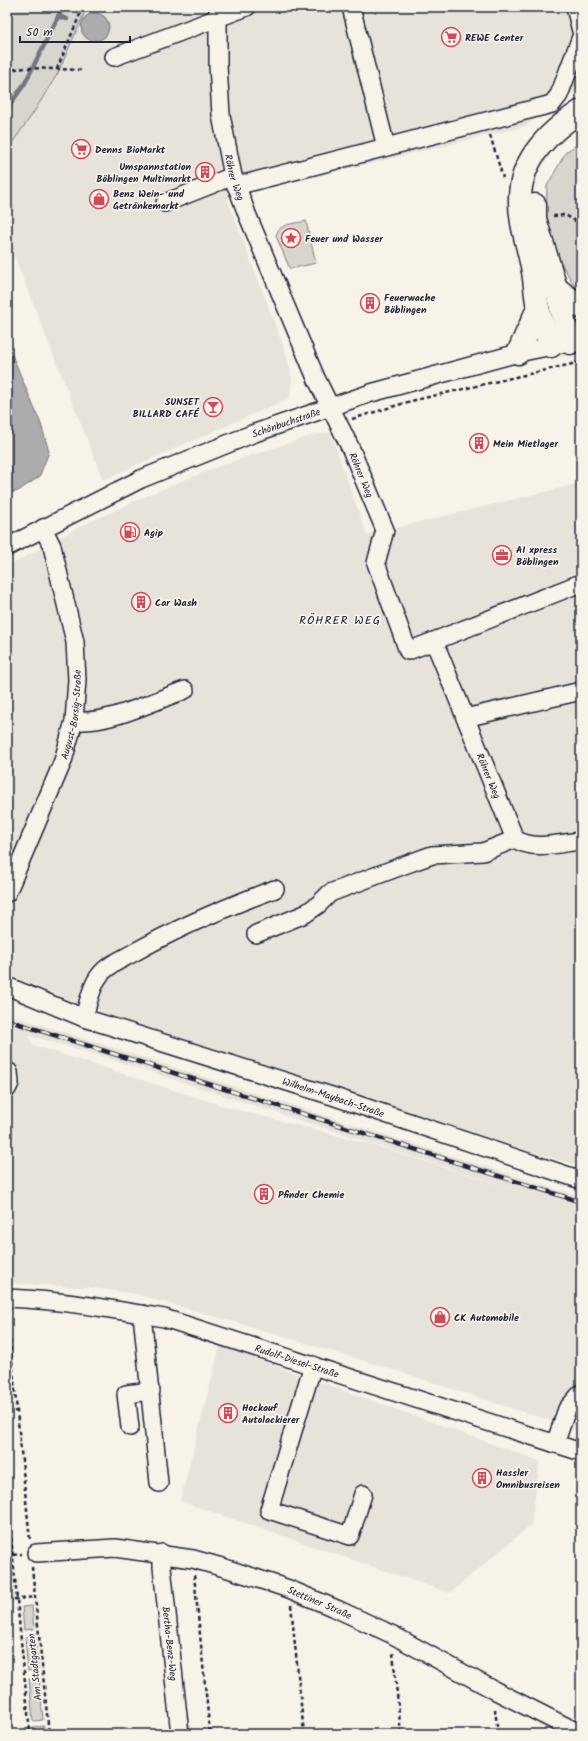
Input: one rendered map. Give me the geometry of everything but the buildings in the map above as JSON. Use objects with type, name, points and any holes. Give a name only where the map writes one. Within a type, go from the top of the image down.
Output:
[{"type":"main road","points":[[567,343],[538,308],[532,268],[523,229],[520,198],[523,174],[530,158],[562,123],[581,111]]},
{"type":"main road","points":[[567,343],[556,288],[536,219],[534,197],[537,178],[552,151],[565,139],[581,129]]},
{"type":"main road","points":[[556,288],[581,307]]},
{"type":"main road","points":[[518,353],[538,308]]},
{"type":"street","points":[[114,57],[218,12],[247,7]]},
{"type":"street","points":[[351,7],[386,147]]},
{"type":"street","points":[[575,7],[581,31]]},
{"type":"street","name":"Röhrer Weg","points":[[218,12],[218,65],[221,115],[235,181],[316,378],[331,406],[385,530],[376,564],[408,651],[434,641],[515,839]]},
{"type":"street","points":[[165,203],[235,181],[386,147],[552,104],[559,96],[581,37]]},
{"type":"street","name":"Schönbuchstraße","points":[[7,547],[141,479],[252,434],[371,393],[518,353],[567,343]]},
{"type":"street","name":"August-Borsig-Straße","points":[[7,893],[63,761],[74,721],[77,680],[75,642],[52,546],[43,528]]},
{"type":"street","points":[[434,641],[581,583]]},
{"type":"street","points":[[74,721],[89,722],[106,719],[185,690]]},
{"type":"street","points":[[466,721],[581,691]]},
{"type":"street","points":[[256,934],[306,914],[330,893],[432,855],[482,852],[515,839],[523,844],[535,846],[581,841]]},
{"type":"street","points":[[84,1018],[90,997],[100,975],[114,964],[175,930],[218,910],[275,889]]},
{"type":"street","name":"Wilhelm-Maybach-Straße","points":[[7,986],[84,1018],[332,1096],[581,1180]]},
{"type":"street","name":"Rudolf-Diesel-Straße","points":[[7,1298],[37,1299],[102,1307],[164,1318],[581,1452]]},
{"type":"street","points":[[142,1314],[151,1391],[159,1482]]},
{"type":"street","points":[[313,1365],[268,1510],[350,1536],[363,1494]]},
{"type":"street","points":[[130,1427],[126,1394],[151,1391]]},
{"type":"street","points":[[554,1444],[567,1409],[581,1393]]},
{"type":"street","name":"Stettiner Straße","points":[[33,1553],[116,1548],[162,1554],[192,1559],[289,1589],[340,1610],[391,1634],[494,1690],[580,1734]]},
{"type":"street","name":"Bertha-Benz-Weg","points":[[162,1554],[162,1567],[180,1734]]},
{"type":"path","points":[[57,69],[82,7]]},
{"type":"path","points":[[7,70],[26,68],[81,70]]},
{"type":"path","points":[[486,121],[504,181]]},
{"type":"path","points":[[552,216],[566,215],[581,224]]},
{"type":"path","points":[[338,423],[411,401],[581,362]]},
{"type":"path","name":"Am Stadtgarten","points":[[7,1310],[33,1553],[35,1598],[49,1734]]},
{"type":"path","points":[[7,1412],[17,1411]]},
{"type":"path","name":"Am Stadtgarten","points":[[7,1496],[30,1734]]},
{"type":"path","points":[[192,1559],[210,1734]]},
{"type":"path","points":[[289,1589],[304,1734]]},
{"type":"path","points":[[7,1600],[35,1598]]},
{"type":"path","points":[[391,1634],[401,1734]]},
{"type":"path","points":[[494,1690],[498,1734]]},
{"type":"shaded area","points":[[7,7],[87,7],[58,73],[32,115],[7,150]]},
{"type":"shaded area","points":[[87,7],[581,7],[581,87],[526,126],[227,198],[287,356],[292,379],[290,398],[103,480],[7,238],[7,150],[32,115],[58,73]]},
{"type":"shaded area","points":[[95,13],[105,17],[109,27],[105,37],[95,41],[85,37],[81,27],[85,17]]},
{"type":"shaded area","points":[[581,142],[581,297],[560,261],[546,227],[547,186],[566,152]]},
{"type":"shaded area","points":[[306,221],[316,263],[290,269],[276,236],[277,232],[283,226]]},
{"type":"shaded area","points":[[7,343],[41,424],[49,452],[39,477],[18,491],[7,494]]},
{"type":"shaded area","points":[[330,432],[367,535],[581,483],[581,1166],[535,1153],[104,1014],[7,974],[7,567],[79,527],[155,492],[222,465],[311,436]]},
{"type":"shaded area","points":[[7,1014],[581,1197],[581,1431],[407,1374],[242,1324],[136,1294],[94,1288],[7,1283]],"holes":[[[28,1035],[104,1057],[538,1197],[370,1144],[227,1107],[33,1045]]]},
{"type":"shaded area","points":[[220,1346],[540,1461],[531,1525],[450,1593],[180,1501]]},
{"type":"shaded area","points":[[32,1606],[34,1629],[24,1630],[22,1607]]},
{"type":"shaded area","points":[[35,1636],[38,1670],[28,1671],[25,1637]]},
{"type":"shaded area","points":[[39,1678],[43,1720],[33,1721],[29,1679]]},
{"type":"shaded area","points":[[44,1726],[44,1734],[34,1734],[34,1727]]},
{"type":"waterway","points":[[7,109],[25,83],[63,7]]},
{"type":"waterway","points":[[58,16],[67,19]]},
{"type":"railway","points":[[7,1020],[581,1202]]},
{"type":"place","name":"REWE Center","points":[[451,37]]},
{"type":"place","name":"Denns BioMarkt","points":[[81,149]]},
{"type":"place","name":"Umspannstation Böblingen Multimarkt","points":[[205,172]]},
{"type":"place","name":"Benz Wein- und Getränkemarkt","points":[[99,199]]},
{"type":"place","name":"Feuer und Wasser","points":[[291,238]]},
{"type":"place","name":"Feuerwache Böblingen","points":[[370,303]]},
{"type":"place","name":"SUNSET BILLARD CAFÉ","points":[[213,407]]},
{"type":"place","name":"Mein Mietlager","points":[[479,443]]},
{"type":"place","name":"Agip","points":[[130,532]]},
{"type":"place","name":"AI xpress Böblingen","points":[[502,555]]},
{"type":"place","name":"Car Wash","points":[[141,602]]},
{"type":"place","name":"Pfinder Chemie","points":[[264,1194]]},
{"type":"place","name":"CK Automobile","points":[[440,1317]]},
{"type":"place","name":"Hockauf Autolackierer","points":[[228,1413]]},
{"type":"place","name":"Hassler Omnibusreisen","points":[[482,1478]]},
{"type":"district","name":"RÖHRER WEG","points":[[340,620]]}]
